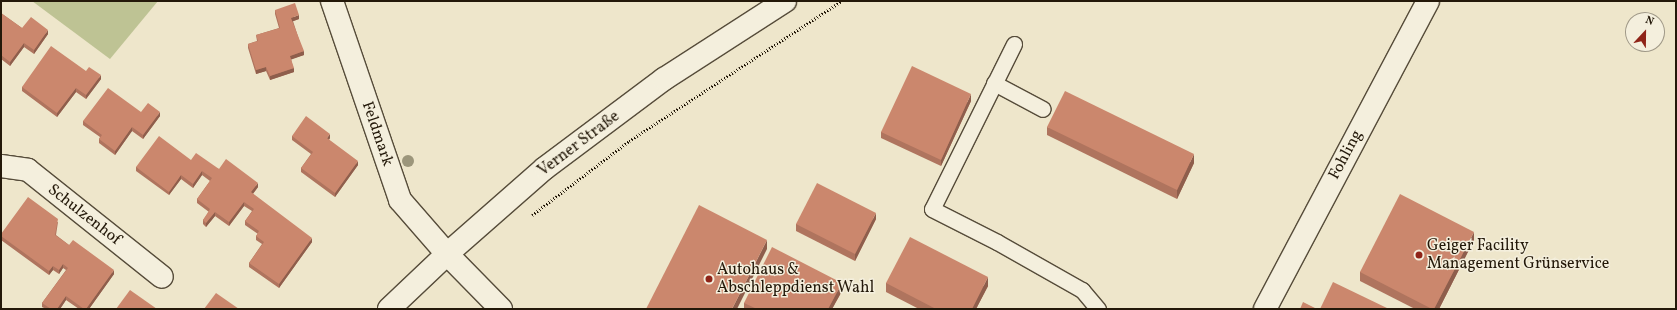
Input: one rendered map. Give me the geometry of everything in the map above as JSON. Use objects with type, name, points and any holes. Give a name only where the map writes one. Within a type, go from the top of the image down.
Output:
[{"type":"street","name":"Feldmark","points":[[332,1],[400,200],[447,254]]},
{"type":"street","name":"Verner Straße","points":[[389,309],[447,254],[545,168],[652,88],[785,1]]},
{"type":"street","name":"Fohling","points":[[1265,309],[1428,1]]},
{"type":"street","name":"Schulzenhof","points":[[1,166],[28,170],[162,277]]},
{"type":"street","points":[[447,254],[501,309]]},
{"type":"lane","points":[[1014,44],[932,209],[997,242],[1082,290],[1098,309]]},
{"type":"lane","points":[[994,83],[1043,109]]},
{"type":"path","points":[[527,219],[629,141],[840,1]]},
{"type":"green space","points":[[32,1],[158,1],[110,59]]},
{"type":"building","points":[[295,3],[299,15],[291,18],[304,51],[290,56],[294,68],[270,76],[266,67],[256,70],[248,44],[258,41],[256,35],[280,28],[275,10]]},
{"type":"building","points":[[1,13],[22,28],[31,17],[48,30],[34,50],[24,43],[10,62],[1,55]]},
{"type":"building","points":[[51,46],[86,71],[89,67],[101,75],[86,95],[76,88],[57,113],[22,87]]},
{"type":"building","points":[[912,66],[971,94],[941,160],[881,132]]},
{"type":"building","points":[[108,88],[141,112],[148,103],[160,112],[143,135],[132,127],[115,151],[99,139],[102,135],[83,121]]},
{"type":"building","points":[[1065,91],[1194,154],[1177,190],[1047,127]]},
{"type":"building","points":[[306,116],[330,134],[327,138],[358,161],[335,193],[301,168],[313,152],[292,136]]},
{"type":"building","points":[[159,136],[191,160],[196,153],[219,169],[226,159],[258,183],[251,192],[312,238],[279,284],[249,263],[264,242],[256,236],[259,231],[245,221],[254,209],[244,202],[229,222],[215,212],[206,223],[203,220],[210,209],[197,199],[212,178],[202,171],[193,184],[181,175],[169,192],[136,167]]},
{"type":"building","points":[[817,183],[876,213],[855,254],[796,224]]},
{"type":"building","points":[[1400,194],[1474,232],[1434,309],[1360,272]]},
{"type":"building","points":[[28,197],[58,219],[55,235],[69,245],[73,240],[114,270],[86,309],[66,296],[57,309],[51,309],[42,303],[68,268],[63,264],[59,270],[53,266],[49,271],[1,236]]},
{"type":"building","name":"Autohaus & Abschleppdienst Wahl","points":[[699,205],[767,240],[732,309],[646,309]]},
{"type":"building","points":[[910,237],[988,277],[972,309],[936,309],[886,283]]},
{"type":"building","points":[[772,247],[842,283],[828,309],[757,309],[744,303]]},
{"type":"building","points":[[1333,282],[1389,309],[1320,309]]},
{"type":"building","points":[[130,290],[157,309],[116,309]]},
{"type":"building","points":[[216,293],[239,309],[204,309]]},
{"type":"building","points":[[1303,302],[1317,309],[1300,309]]},
{"type":"place","name":"Geiger Facility Management Grünservice","points":[[1419,255]]},
{"type":"place","name":"Autohaus & Abschleppdienst Wahl","points":[[709,279]]}]
